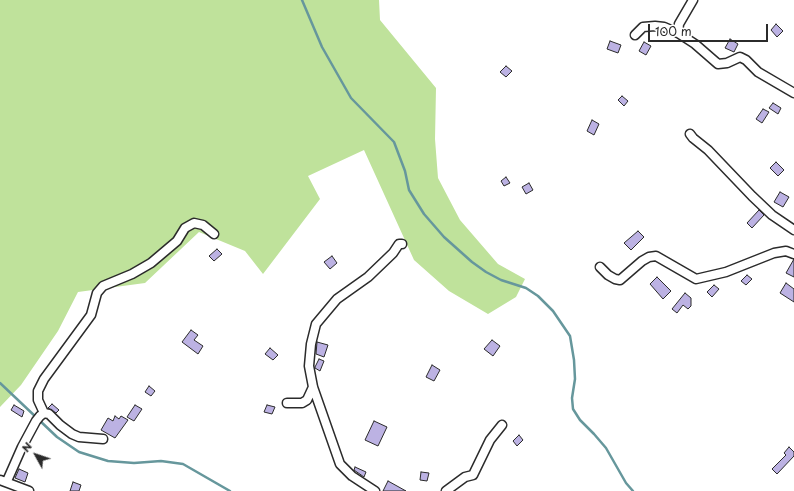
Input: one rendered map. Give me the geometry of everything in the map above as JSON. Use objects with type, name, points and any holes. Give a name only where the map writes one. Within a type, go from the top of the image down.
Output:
[{"type":"street","points":[[678,33],[679,24],[693,0]]},
{"type":"street","points":[[635,34],[644,27],[664,27],[678,33],[695,44],[718,64],[727,63],[740,57],[746,60],[758,72],[794,93]]},
{"type":"street","points":[[690,134],[708,150],[772,215],[794,230]]},
{"type":"street","points":[[29,491],[3,481],[40,417],[38,391],[44,379],[91,315],[97,293],[103,286],[132,274],[151,263],[177,241],[185,228],[194,223],[203,225],[214,234]]},
{"type":"street","points":[[376,491],[352,476],[340,464],[313,387],[309,366],[311,344],[316,324],[337,299],[368,277],[393,253],[399,244],[402,244]]},
{"type":"street","points":[[600,267],[615,279],[620,280],[642,261],[649,257],[656,256],[696,279],[726,272],[774,253],[786,251],[794,254]]},
{"type":"street","points":[[287,403],[302,403],[307,400],[313,387]]},
{"type":"street","points":[[40,417],[49,414],[60,425],[72,434],[79,437],[103,439]]},
{"type":"street","points":[[446,491],[464,477],[473,475],[490,440],[502,425]]},
{"type":"green space","points":[[0,0],[379,0],[380,20],[436,88],[435,139],[438,178],[460,220],[498,264],[525,279],[516,297],[488,314],[449,291],[414,260],[364,150],[308,176],[320,199],[263,274],[245,251],[199,232],[145,283],[78,292],[58,331],[21,385],[0,407]]},
{"type":"building","points":[[776,24],[783,31],[777,37],[771,30]]},
{"type":"building","points":[[730,39],[738,44],[734,52],[725,48]]},
{"type":"building","points":[[610,41],[621,45],[618,53],[607,49]]},
{"type":"building","points":[[644,42],[651,46],[646,55],[639,51]]},
{"type":"building","points":[[506,66],[512,71],[506,77],[500,72]]},
{"type":"building","points":[[622,96],[628,101],[624,106],[618,100]]},
{"type":"building","points":[[773,103],[781,108],[778,114],[769,108]]},
{"type":"building","points":[[763,109],[769,112],[762,123],[756,119]]},
{"type":"building","points":[[592,120],[599,124],[594,135],[587,131]]},
{"type":"building","points":[[776,162],[784,170],[778,176],[770,168]]},
{"type":"building","points":[[506,177],[510,183],[504,186],[501,181]]},
{"type":"building","points":[[529,183],[533,190],[526,194],[522,187]]},
{"type":"building","points":[[780,192],[789,197],[783,207],[774,202]]},
{"type":"building","points":[[759,210],[764,215],[752,228],[747,223]]},
{"type":"building","points":[[638,231],[644,237],[631,250],[624,243]]},
{"type":"building","points":[[217,249],[222,254],[214,261],[209,256]]},
{"type":"building","points":[[332,256],[337,263],[330,269],[324,262]]},
{"type":"building","points":[[794,259],[794,277],[786,273]]},
{"type":"building","points":[[747,275],[752,279],[746,285],[741,281]]},
{"type":"building","points":[[657,277],[671,291],[663,299],[650,284]]},
{"type":"building","points":[[786,283],[794,289],[794,302],[780,293]]},
{"type":"building","points":[[714,285],[719,289],[712,297],[707,292]]},
{"type":"building","points":[[685,293],[691,298],[691,306],[688,309],[683,305],[677,313],[672,309]]},
{"type":"building","points":[[191,330],[198,335],[194,340],[203,346],[198,354],[182,342]]},
{"type":"building","points":[[492,340],[500,346],[493,356],[484,349]]},
{"type":"building","points":[[317,342],[328,345],[324,357],[316,354]]},
{"type":"building","points":[[270,348],[278,355],[273,360],[265,354]]},
{"type":"building","points":[[319,359],[324,361],[320,371],[315,368]]},
{"type":"building","points":[[432,365],[440,370],[434,381],[426,377]]},
{"type":"building","points":[[149,386],[155,391],[151,396],[145,392]]},
{"type":"building","points":[[52,404],[59,410],[56,413],[48,408]]},
{"type":"building","points":[[14,405],[24,411],[22,417],[11,410]]},
{"type":"building","points":[[135,405],[142,409],[134,421],[127,417]]},
{"type":"building","points":[[267,405],[275,407],[272,414],[264,412]]},
{"type":"building","points":[[115,416],[119,419],[121,416],[128,420],[115,438],[101,430],[108,418],[113,421]]},
{"type":"building","points":[[374,421],[387,427],[378,446],[365,440]]},
{"type":"building","points":[[519,435],[523,440],[517,446],[513,441]]},
{"type":"building","points":[[789,447],[794,452],[794,456],[777,474],[772,469],[786,455],[784,453]]},
{"type":"building","points":[[355,467],[366,472],[364,477],[354,470]]},
{"type":"building","points":[[19,469],[28,473],[25,482],[15,478]]},
{"type":"building","points":[[421,472],[429,473],[427,481],[420,480]]},
{"type":"building","points":[[388,481],[406,491],[383,491]]},
{"type":"building","points":[[73,482],[81,485],[79,491],[70,491]]},
{"type":"waterway","points":[[302,0],[322,47],[351,98],[394,142],[405,171],[409,190],[424,214],[444,237],[472,262],[501,280],[526,288],[538,296],[553,311],[570,336],[574,360],[575,379],[572,398],[573,409],[580,420],[606,448],[626,483],[633,491]]},
{"type":"waterway","points":[[0,383],[57,437],[79,452],[108,461],[134,463],[161,461],[183,464],[230,491]]}]
